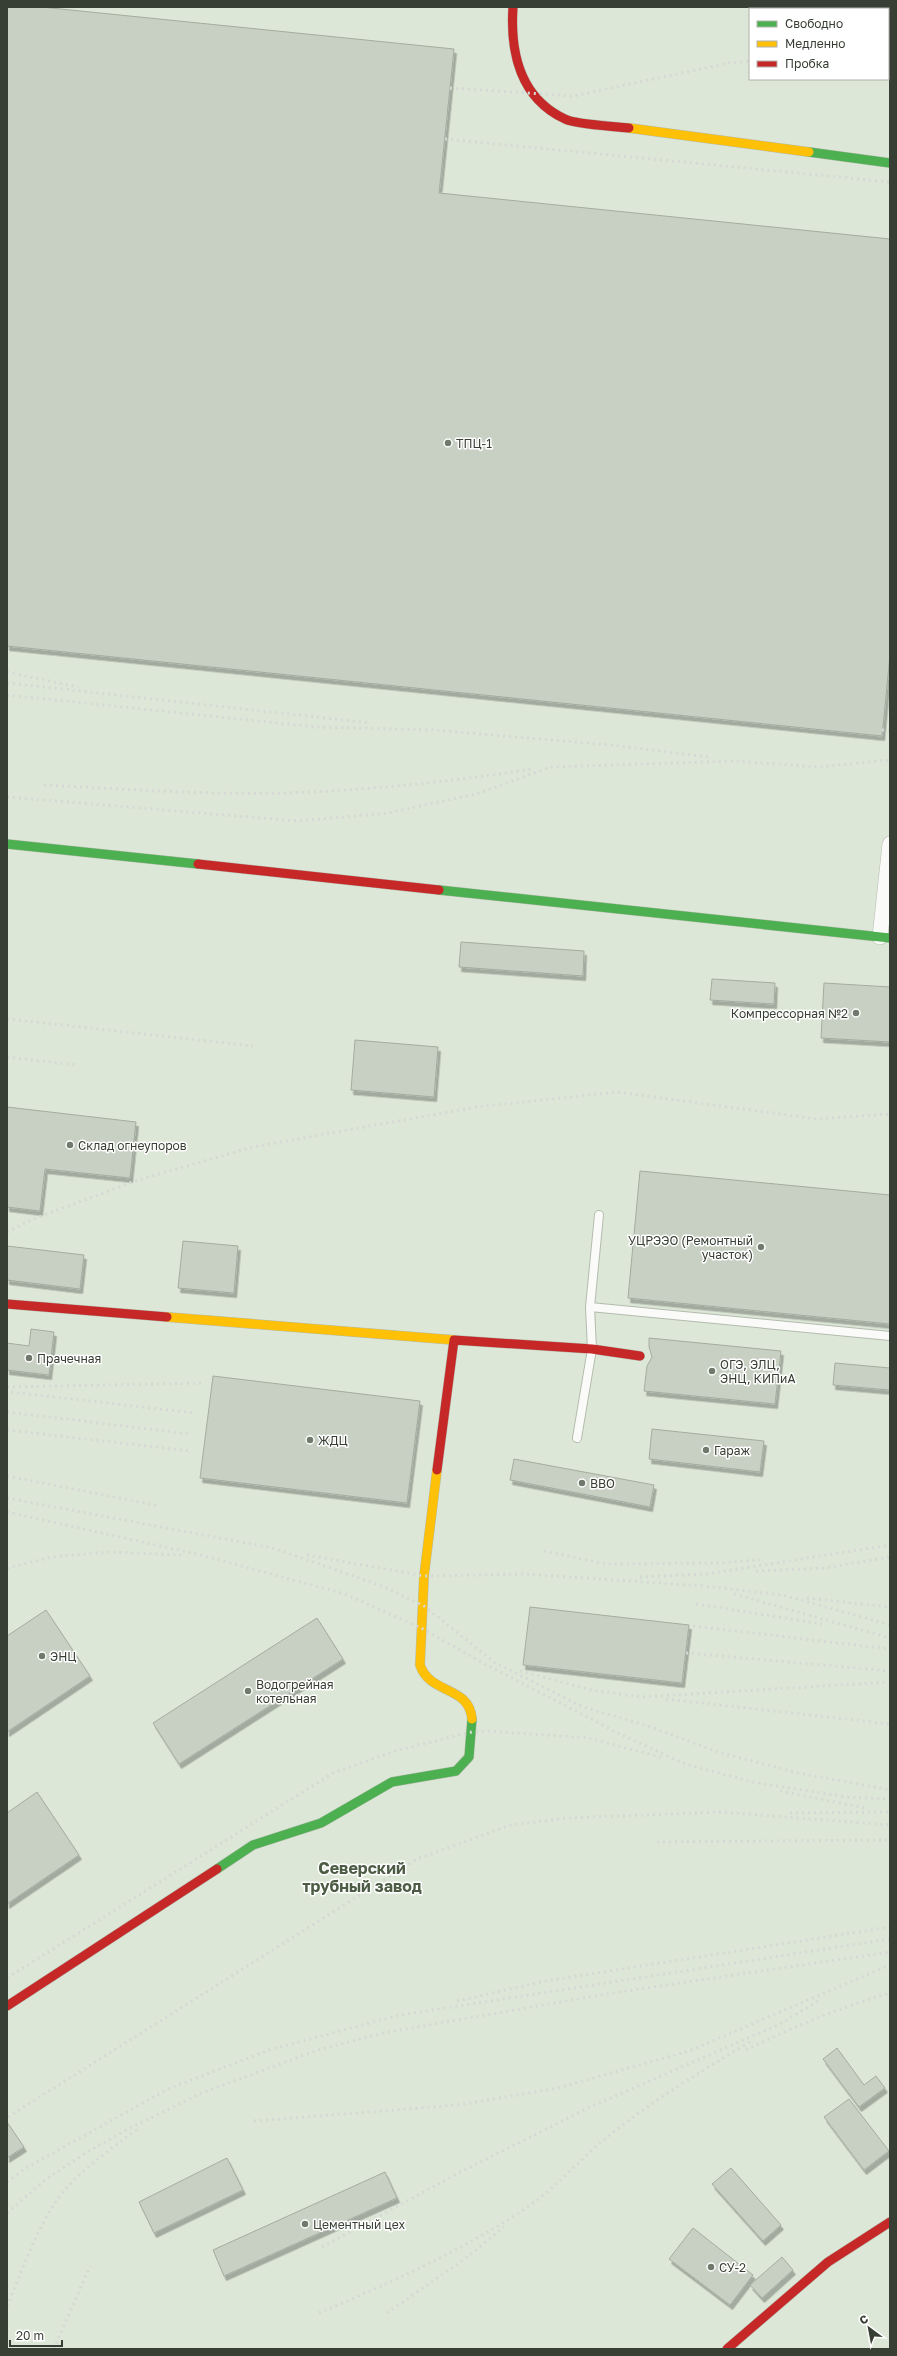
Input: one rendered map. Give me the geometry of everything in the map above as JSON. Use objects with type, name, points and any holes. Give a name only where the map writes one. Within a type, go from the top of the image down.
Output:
[{"type":"street","points":[[513,7],[510,30],[514,58],[521,74],[538,102],[566,120],[890,163]]},
{"type":"street","points":[[7,844],[885,937],[890,844]]},
{"type":"street","points":[[7,1304],[454,1340],[592,1349],[640,1356]]},
{"type":"street","points":[[7,2006],[253,1845],[321,1822],[392,1782],[456,1771],[470,1759],[472,1716],[469,1706],[463,1698],[453,1691],[427,1682],[423,1677],[420,1665],[424,1576],[454,1340]]},
{"type":"street","points":[[726,2349],[828,2262],[890,2222]]},
{"type":"lane","points":[[577,1438],[592,1349],[590,1307],[599,1215]]},
{"type":"lane","points":[[590,1307],[890,1336]]},
{"type":"building","name":"ТПЦ-1","points":[[7,7],[41,7],[454,49],[439,193],[890,239],[890,655],[882,736],[7,646]]},
{"type":"building","points":[[461,942],[584,951],[583,976],[459,967]]},
{"type":"building","points":[[712,979],[775,983],[774,1004],[710,1000]]},
{"type":"building","name":"Компрессорная №2","points":[[824,983],[890,987],[890,1042],[821,1038]]},
{"type":"building","points":[[355,1040],[438,1047],[434,1097],[351,1090]]},
{"type":"building","name":"Склад огнеупоров","points":[[7,1107],[136,1122],[130,1178],[45,1169],[40,1211],[7,1207]]},
{"type":"building","name":"УЦРЭЭО (Ремонтный участок)","points":[[640,1171],[890,1195],[890,1324],[628,1298]]},
{"type":"building","points":[[183,1241],[238,1246],[234,1293],[178,1288]]},
{"type":"building","points":[[7,1246],[84,1255],[80,1289],[7,1280]]},
{"type":"building","name":"Прачечная","points":[[31,1329],[54,1332],[49,1375],[7,1370],[7,1343],[29,1346]]},
{"type":"building","name":"ОГЭ, ЭЛЦ, ЭНЦ, КИПиА","points":[[649,1338],[781,1351],[775,1404],[644,1391],[647,1366],[652,1357],[649,1347]]},
{"type":"building","points":[[835,1363],[890,1368],[890,1390],[833,1385]]},
{"type":"building","name":"ЖДЦ","points":[[213,1376],[420,1401],[407,1503],[200,1478]]},
{"type":"building","name":"Гараж","points":[[652,1429],[764,1441],[760,1472],[649,1459]]},
{"type":"building","name":"ВВО","points":[[514,1459],[654,1485],[650,1507],[510,1480]]},
{"type":"building","points":[[530,1607],[689,1625],[682,1683],[523,1665]]},
{"type":"building","name":"ЭНЦ","points":[[46,1610],[90,1676],[7,1732],[7,1636]]},
{"type":"building","name":"Водогрейная котельная","points":[[317,1618],[343,1659],[179,1764],[153,1723]]},
{"type":"building","points":[[37,1792],[79,1855],[7,1904],[7,1813]]},
{"type":"building","points":[[837,2048],[864,2085],[876,2076],[885,2088],[859,2107],[823,2059]]},
{"type":"building","points":[[849,2099],[889,2151],[864,2170],[824,2117]]},
{"type":"building","points":[[7,2122],[24,2147],[7,2158]]},
{"type":"building","points":[[227,2158],[243,2190],[154,2233],[139,2202]]},
{"type":"building","points":[[731,2168],[781,2225],[763,2241],[712,2184]]},
{"type":"building","name":"Цементный цех","points":[[385,2172],[397,2198],[224,2276],[213,2250]]},
{"type":"building","name":"СУ-2","points":[[693,2228],[753,2275],[730,2305],[669,2259]]},
{"type":"building","points":[[782,2257],[793,2270],[762,2298],[750,2285]]},
{"type":"railway","points":[[450,88],[573,96],[729,63],[749,61]]},
{"type":"railway","points":[[445,139],[890,182]]},
{"type":"railway","points":[[7,672],[78,687]]},
{"type":"railway","points":[[7,683],[371,723]]},
{"type":"railway","points":[[7,695],[316,727],[433,730],[611,745],[709,757]]},
{"type":"railway","points":[[882,730],[890,731]]},
{"type":"railway","points":[[7,797],[298,821],[388,813],[480,793],[550,767],[735,761],[818,767],[890,760]]},
{"type":"railway","points":[[44,785],[135,790],[286,793],[409,785],[532,769]]},
{"type":"railway","points":[[7,1019],[253,1046]]},
{"type":"railway","points":[[7,1057],[76,1065]]},
{"type":"railway","points":[[7,1232],[31,1220],[138,1180],[253,1147],[477,1107],[617,1092],[817,1119],[890,1114]]},
{"type":"railway","points":[[7,1387],[204,1383]]},
{"type":"railway","points":[[11,1392],[195,1413]]},
{"type":"railway","points":[[7,1412],[191,1434]]},
{"type":"railway","points":[[7,1430],[190,1451]]},
{"type":"railway","points":[[7,1476],[160,1506]]},
{"type":"railway","points":[[7,1498],[273,1548],[382,1586],[424,1606],[494,1662],[583,1707],[645,1725],[718,1752],[798,1773],[890,1790]]},
{"type":"railway","points":[[7,1512],[201,1555],[345,1594],[423,1629],[481,1662],[618,1733],[685,1764],[753,1782],[846,1797],[890,1799]]},
{"type":"railway","points":[[640,1577],[706,1574],[890,1545]]},
{"type":"railway","points":[[544,1551],[606,1564],[718,1563],[760,1560]]},
{"type":"railway","points":[[7,1568],[52,1557],[108,1552],[181,1555]]},
{"type":"railway","points":[[307,1555],[424,1576],[524,1574],[705,1586],[783,1595],[890,1625]]},
{"type":"railway","points":[[756,1571],[825,1568],[890,1557]]},
{"type":"railway","points":[[734,1594],[890,1638]]},
{"type":"railway","points":[[807,1598],[890,1607]]},
{"type":"railway","points":[[696,1604],[822,1624]]},
{"type":"railway","points":[[693,1626],[890,1649]]},
{"type":"railway","points":[[686,1653],[890,1671]]},
{"type":"railway","points":[[520,1671],[591,1690],[642,1697],[890,1682]]},
{"type":"railway","points":[[666,1699],[890,1724]]},
{"type":"railway","points":[[7,1978],[333,1773],[398,1750],[472,1732],[488,1731],[588,1738],[664,1758]]},
{"type":"railway","points":[[780,1791],[866,1808]]},
{"type":"railway","points":[[8,2117],[417,1859],[511,1825],[568,1818],[721,1812],[890,1825]]},
{"type":"railway","points":[[790,1813],[890,1812]]},
{"type":"railway","points":[[657,1842],[890,1840]]},
{"type":"railway","points":[[457,2001],[545,1981],[890,1927]]},
{"type":"railway","points":[[7,2182],[26,2168],[168,2089],[269,2050],[400,2015],[890,1939]]},
{"type":"railway","points":[[7,2213],[45,2180],[87,2152],[128,2129],[204,2092],[318,2050],[383,2033],[606,1994],[890,1952]]},
{"type":"railway","points":[[254,2121],[458,2105],[558,2088],[689,2051],[890,1965]]},
{"type":"railway","points":[[746,2050],[817,2018],[890,1993]]},
{"type":"railway","points":[[322,2247],[457,2174],[590,2107],[778,2025],[818,2001]]},
{"type":"railway","points":[[319,2313],[427,2264],[504,2222],[540,2198],[601,2143],[628,2121],[679,2085],[750,2042]]},
{"type":"railway","points":[[7,2306],[41,2227],[55,2203],[82,2172],[139,2128]]},
{"type":"railway","points":[[387,2313],[466,2258],[504,2227]]},
{"type":"railway","points":[[54,2349],[90,2266]]},
{"type":"traffic: fast","points":[[809,152],[890,163]]},
{"type":"traffic: fast","points":[[7,844],[198,864]]},
{"type":"traffic: fast","points":[[439,890],[890,938]]},
{"type":"traffic: fast","points":[[217,1869],[253,1845],[321,1823],[392,1782],[456,1771],[469,1757],[472,1719]]},
{"type":"traffic: slow","points":[[629,128],[809,152]]},
{"type":"traffic: slow","points":[[167,1317],[454,1340]]},
{"type":"traffic: slow","points":[[437,1470],[424,1576],[420,1665],[425,1675],[432,1681],[464,1700],[469,1708],[472,1719]]},
{"type":"traffic: jam","points":[[513,7],[516,57],[521,72],[537,99],[550,110],[571,121],[629,128]]},
{"type":"traffic: jam","points":[[198,864],[439,890]]},
{"type":"traffic: jam","points":[[7,1304],[167,1317]]},
{"type":"traffic: jam","points":[[437,1470],[454,1340],[592,1349],[640,1356]]},
{"type":"traffic: jam","points":[[7,2006],[217,1869]]},
{"type":"traffic: jam","points":[[727,2349],[828,2262],[890,2222]]},
{"type":"place","name":"ТПЦ-1","points":[[448,443]]},
{"type":"place","name":"Компрессорная №2","points":[[856,1013]]},
{"type":"place","name":"Склад огнеупоров","points":[[70,1145]]},
{"type":"place","name":"УЦРЭЭО (Ремонтный участок)","points":[[761,1247]]},
{"type":"place","name":"Прачечная","points":[[29,1358]]},
{"type":"place","name":"ОГЭ, ЭЛЦ, ЭНЦ, КИПиА","points":[[712,1371]]},
{"type":"place","name":"ЖДЦ","points":[[310,1440]]},
{"type":"place","name":"Гараж","points":[[706,1450]]},
{"type":"place","name":"ВВО","points":[[582,1483]]},
{"type":"place","name":"ЭНЦ","points":[[42,1656]]},
{"type":"place","name":"Водогрейная котельная","points":[[248,1691]]},
{"type":"place","name":"Цементный цех","points":[[305,2224]]},
{"type":"place","name":"СУ-2","points":[[711,2267]]},
{"type":"district","name":"Северский трубный завод","points":[[362,1877]]}]
